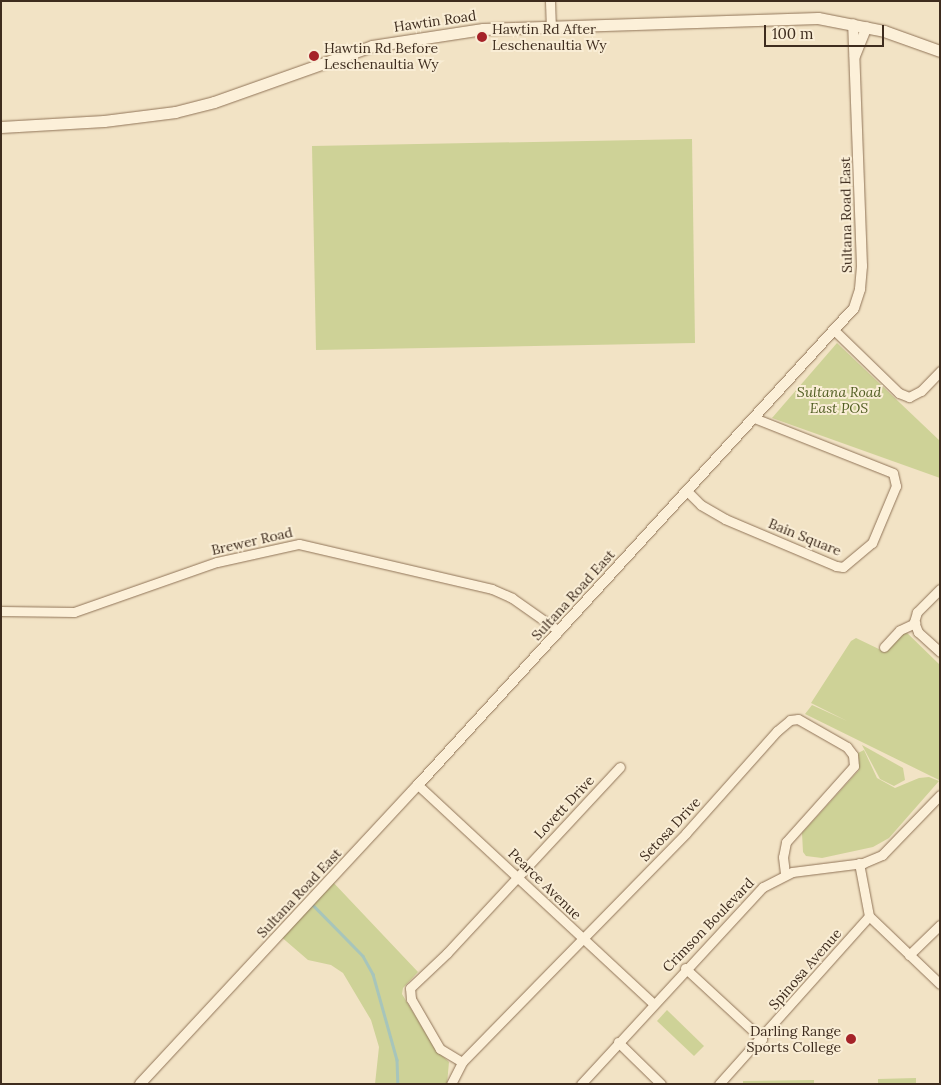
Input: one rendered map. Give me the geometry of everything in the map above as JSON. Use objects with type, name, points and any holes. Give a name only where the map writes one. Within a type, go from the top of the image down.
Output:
[{"type":"main road","name":"Hawtin Road","points":[[1,127],[104,121],[175,112],[214,102],[372,46],[483,29],[551,25],[790,18],[867,27],[940,51]]},
{"type":"street","points":[[550,1],[551,25]]},
{"type":"street","name":"Sultana Road East","points":[[140,1084],[418,785],[854,308],[860,289],[862,266],[855,56],[852,24]]},
{"type":"street","name":"Sultana Road East","points":[[855,56],[867,27]]},
{"type":"street","points":[[835,331],[899,393],[909,396],[921,391],[940,371]]},
{"type":"street","name":"Bain Square","points":[[686,490],[701,505],[725,519],[836,566],[843,566],[872,543],[896,486],[893,473],[754,418]]},
{"type":"street","name":"Brewer Road","points":[[1,611],[74,612],[217,562],[299,544],[492,589],[512,598],[559,631]]},
{"type":"street","points":[[940,589],[917,612],[914,623],[918,632],[940,652]]},
{"type":"street","points":[[884,647],[900,630],[914,623]]},
{"type":"street","name":"Setosa Drive","points":[[451,1084],[462,1062],[584,940],[686,833],[777,731],[790,720],[798,719],[847,747],[853,755],[854,766],[793,833],[787,850],[788,873]]},
{"type":"street","name":"Lovett Drive","points":[[462,1062],[440,1048],[409,991],[447,953],[620,767]]},
{"type":"street","name":"Pearce Avenue","points":[[418,785],[653,1003]]},
{"type":"street","name":"Crimson Boulevard","points":[[581,1084],[685,968],[764,886],[788,873],[861,863],[890,849],[940,795]]},
{"type":"street","points":[[861,863],[864,893],[869,916],[940,984]]},
{"type":"street","name":"Spinosa Avenue","points":[[719,1084],[762,1039],[869,916]]},
{"type":"street","points":[[909,955],[940,925]]},
{"type":"street","points":[[685,968],[762,1039]]},
{"type":"street","points":[[618,1042],[661,1084]]},
{"type":"green space","points":[[692,139],[695,343],[316,350],[312,146]]},
{"type":"green space","name":"Sultana Road East POS","points":[[837,343],[940,441],[940,478],[772,418]]},
{"type":"green space","points":[[902,628],[940,665],[939,780],[805,714],[812,705],[847,721],[811,703],[851,641],[856,638],[883,651]]},
{"type":"green space","points":[[862,745],[903,768],[905,780],[894,786],[880,779]]},
{"type":"green space","points":[[864,750],[877,778],[895,788],[919,778],[929,777],[939,781],[889,838],[873,847],[822,858],[806,856],[803,852],[802,833],[859,770],[858,753]]},
{"type":"green space","points":[[330,879],[418,972],[403,988],[402,994],[435,1049],[449,1062],[447,1084],[375,1084],[379,1047],[371,1020],[343,973],[331,965],[308,960],[279,935]]},
{"type":"green space","points":[[667,1010],[704,1046],[694,1056],[657,1021]]},
{"type":"green space","points":[[916,1078],[916,1084],[878,1084],[878,1079]]},
{"type":"green space","points":[[814,1080],[814,1084],[743,1084],[743,1081]]},
{"type":"waterway","points":[[311,903],[363,956],[373,974],[397,1060],[398,1084]]},
{"type":"place","name":"Hawtin Rd After Leschenaultia Wy","points":[[482,37]]},
{"type":"place","name":"Hawtin Rd Before Leschenaultia Wy","points":[[314,56]]},
{"type":"place","name":"Darling Range Sports College","points":[[851,1039]]}]
